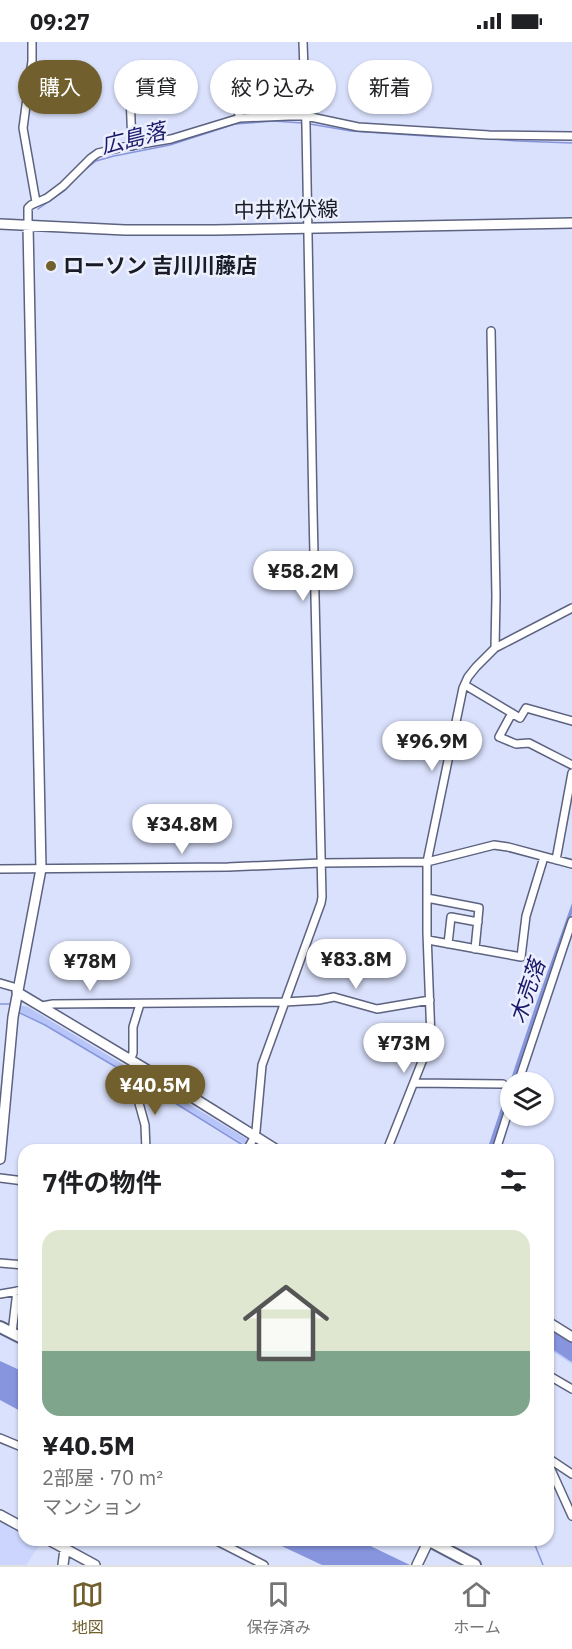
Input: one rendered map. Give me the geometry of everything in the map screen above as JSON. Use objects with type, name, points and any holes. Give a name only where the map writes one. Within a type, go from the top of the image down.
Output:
[{"type":"main road","points":[[0,1327],[18,1336]]},
{"type":"main road","points":[[439,1546],[475,1565]]},
{"type":"street","points":[[32,42],[30,82],[23,128],[36,202]]},
{"type":"street","points":[[0,983],[42,1006],[252,1141],[256,1131],[262,1065],[321,903],[309,227],[303,42]]},
{"type":"street","points":[[131,114],[132,146]]},
{"type":"street","points":[[239,114],[240,118]]},
{"type":"street","points":[[0,1160],[13,1012],[41,869],[28,208],[63,186],[90,158],[98,153],[171,139],[240,118],[289,116],[306,121],[358,127],[489,135],[572,136]]},
{"type":"street","name":"中井松伏線","points":[[0,224],[125,230],[572,223]]},
{"type":"street","points":[[491,331],[495,648]]},
{"type":"street","points":[[389,1144],[431,1039],[427,862],[465,685],[476,667],[495,648],[572,608]]},
{"type":"street","points":[[465,685],[520,718],[526,708],[572,721]]},
{"type":"street","points":[[512,713],[499,737],[516,744],[529,743],[572,765]]},
{"type":"street","points":[[556,860],[572,773]]},
{"type":"street","points":[[0,869],[427,862],[494,845],[572,864]]},
{"type":"street","points":[[428,940],[520,957],[526,916],[544,857]]},
{"type":"street","points":[[427,898],[479,908],[475,948]]},
{"type":"street","points":[[448,944],[451,917],[478,922]]},
{"type":"street","points":[[522,1072],[572,921]]},
{"type":"street","points":[[42,1006],[53,1004],[285,1002],[334,997],[377,1009],[430,1000]]},
{"type":"street","points":[[140,1004],[133,1027],[134,1085],[145,1125],[146,1144]]},
{"type":"street","points":[[414,1083],[500,1084]]},
{"type":"street","points":[[498,1144],[504,1126]]},
{"type":"street","points":[[0,1178],[18,1180]]},
{"type":"street","points":[[0,1263],[18,1264]]},
{"type":"street","points":[[0,1294],[18,1291]]},
{"type":"street","points":[[12,1333],[18,1304]]},
{"type":"street","points":[[554,1326],[572,1337]]},
{"type":"street","points":[[554,1378],[572,1389]]},
{"type":"street","points":[[0,1438],[18,1446]]},
{"type":"street","points":[[554,1462],[572,1474]]},
{"type":"street","points":[[554,1476],[572,1516]]},
{"type":"street","points":[[0,1515],[18,1525]]},
{"type":"street","points":[[59,1546],[95,1565]]},
{"type":"street","points":[[226,1546],[264,1565]]},
{"type":"street","points":[[417,1565],[426,1546]]},
{"type":"street","points":[[63,1565],[64,1549]]},
{"type":"shaded area","points":[[572,903],[572,914],[517,1072],[513,1072]]},
{"type":"shaded area","points":[[18,1005],[28,1007],[255,1144],[244,1144],[46,1025],[17,1010]]},
{"type":"shaded area","points":[[500,1111],[500,1125],[494,1144],[489,1144]]},
{"type":"shaded area","points":[[554,1336],[572,1348],[572,1364],[554,1352]]},
{"type":"shaded area","points":[[0,1361],[18,1369],[18,1410],[0,1400]]},
{"type":"shaded area","points":[[0,1521],[18,1529],[18,1546],[39,1546],[26,1565],[0,1565]]},
{"type":"shaded area","points":[[282,1546],[370,1546],[410,1565],[322,1565]]},
{"type":"waterway","name":"広島落","points":[[38,209],[64,191],[96,161],[170,145],[235,124],[274,121],[302,123]]},
{"type":"waterway","name":"広島落","points":[[310,124],[351,131],[469,137]]},
{"type":"waterway","name":"広島落","points":[[483,138],[572,143]]},
{"type":"waterway","points":[[0,1004],[11,1004]]},
{"type":"waterway","points":[[18,1012],[45,1025],[131,1076]]},
{"type":"waterway","points":[[138,1080],[241,1144]]},
{"type":"waterway","points":[[554,1333],[572,1345]]},
{"type":"waterway","points":[[554,1344],[572,1356]]},
{"type":"waterway","points":[[535,1546],[543,1565]]},
{"type":"place","name":"ローソン 吉川川藤店","points":[[51,266]]},
{"type":"water label","name":"木売落","points":[[527,991]]}]
